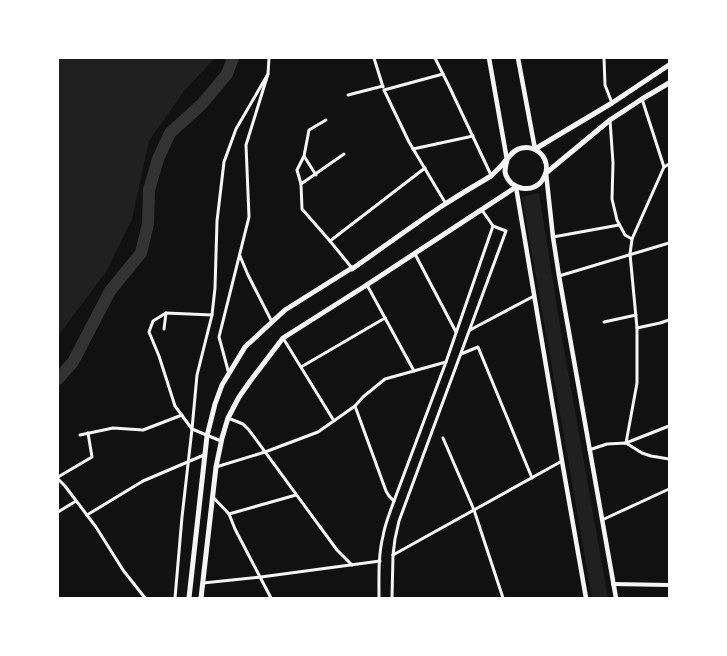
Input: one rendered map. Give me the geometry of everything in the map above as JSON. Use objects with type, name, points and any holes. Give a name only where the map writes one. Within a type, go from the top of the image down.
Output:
[{"type":"main road","points":[[489,58],[507,160]]},
{"type":"main road","points":[[518,58],[535,149],[543,157],[547,168],[544,179],[540,184],[528,189],[522,189],[511,183],[505,172],[505,166],[510,154],[522,148],[535,149],[612,103],[669,65]]},
{"type":"main road","points":[[546,173],[610,120],[669,83]]},
{"type":"main road","points":[[189,598],[207,436],[215,404],[222,386],[245,347],[285,310],[352,269],[491,175],[507,160]]},
{"type":"main road","points":[[546,173],[559,276],[616,598]]},
{"type":"main road","points":[[201,598],[216,467],[221,441],[228,418],[239,397],[283,338],[415,254],[516,187]]},
{"type":"main road","points":[[516,187],[586,598]]},
{"type":"street","points":[[229,374],[219,338],[249,218],[246,145],[268,74],[269,58]]},
{"type":"street","points":[[374,58],[384,90],[413,149],[446,204]]},
{"type":"street","points":[[435,58],[491,175]]},
{"type":"street","points":[[604,58],[606,85],[612,103]]},
{"type":"street","points":[[175,598],[197,375],[212,315],[215,288],[217,221],[224,162],[236,129],[268,74]]},
{"type":"street","points":[[384,90],[443,74]]},
{"type":"street","points":[[348,95],[383,86]]},
{"type":"street","points":[[642,99],[664,167]]},
{"type":"street","points":[[326,120],[309,130],[304,156],[297,170],[301,184],[302,209],[352,268]]},
{"type":"street","points":[[610,120],[613,163],[612,199],[619,225],[625,235],[632,239]]},
{"type":"street","points":[[413,149],[473,136]]},
{"type":"street","points":[[301,184],[316,175],[344,154]]},
{"type":"street","points":[[304,156],[316,175]]},
{"type":"street","points":[[626,443],[637,383],[637,328],[630,254],[632,239],[664,167],[669,164]]},
{"type":"street","points":[[330,241],[425,168]]},
{"type":"street","points":[[392,598],[393,555],[399,521],[506,231],[493,226],[482,210]]},
{"type":"street","points":[[553,237],[619,225]]},
{"type":"street","points":[[379,598],[380,561],[383,537],[394,501],[446,362],[493,226]]},
{"type":"street","points":[[559,276],[669,243]]},
{"type":"street","points":[[415,254],[456,332]]},
{"type":"street","points":[[240,255],[248,275],[272,322]]},
{"type":"street","points":[[367,285],[414,371]]},
{"type":"street","points":[[470,330],[534,296]]},
{"type":"street","points":[[212,315],[166,313],[153,321],[149,332],[159,356],[175,406],[192,429],[221,441]]},
{"type":"street","points":[[164,329],[166,313]]},
{"type":"street","points":[[604,322],[636,315]]},
{"type":"street","points":[[301,367],[385,318]]},
{"type":"street","points":[[637,328],[669,320]]},
{"type":"street","points":[[283,338],[334,420]]},
{"type":"street","points":[[461,354],[478,347],[532,478]]},
{"type":"street","points":[[216,467],[265,452],[318,432],[355,406],[385,378],[446,362]]},
{"type":"street","points":[[355,406],[386,490],[394,501]]},
{"type":"street","points":[[80,435],[113,428],[144,430],[182,415]]},
{"type":"street","points":[[228,418],[243,424],[249,430],[336,550],[352,565]]},
{"type":"street","points":[[590,450],[607,444],[626,443],[669,426]]},
{"type":"street","points":[[88,433],[92,457],[58,478],[96,527],[123,570],[145,598]]},
{"type":"street","points":[[443,438],[474,510],[503,598]]},
{"type":"street","points":[[626,443],[642,453],[669,459]]},
{"type":"street","points":[[87,515],[143,482],[205,454]]},
{"type":"street","points":[[393,555],[562,461]]},
{"type":"street","points":[[602,520],[669,489]]},
{"type":"street","points":[[229,514],[296,494]]},
{"type":"street","points":[[213,497],[229,514],[271,598]]},
{"type":"street","points":[[58,512],[76,501]]},
{"type":"street","points":[[203,583],[380,561]]},
{"type":"street","points":[[613,584],[669,585]]},
{"type":"shaded area","points":[[58,58],[215,58],[184,91],[149,141],[132,219],[106,272],[58,336]]},
{"type":"shaded area","points":[[539,193],[560,326],[608,598],[592,598],[522,197]]},
{"type":"waterway","points":[[58,379],[73,362],[110,291],[141,253],[148,224],[149,190],[158,159],[170,133],[202,104],[227,74],[233,58]]}]
